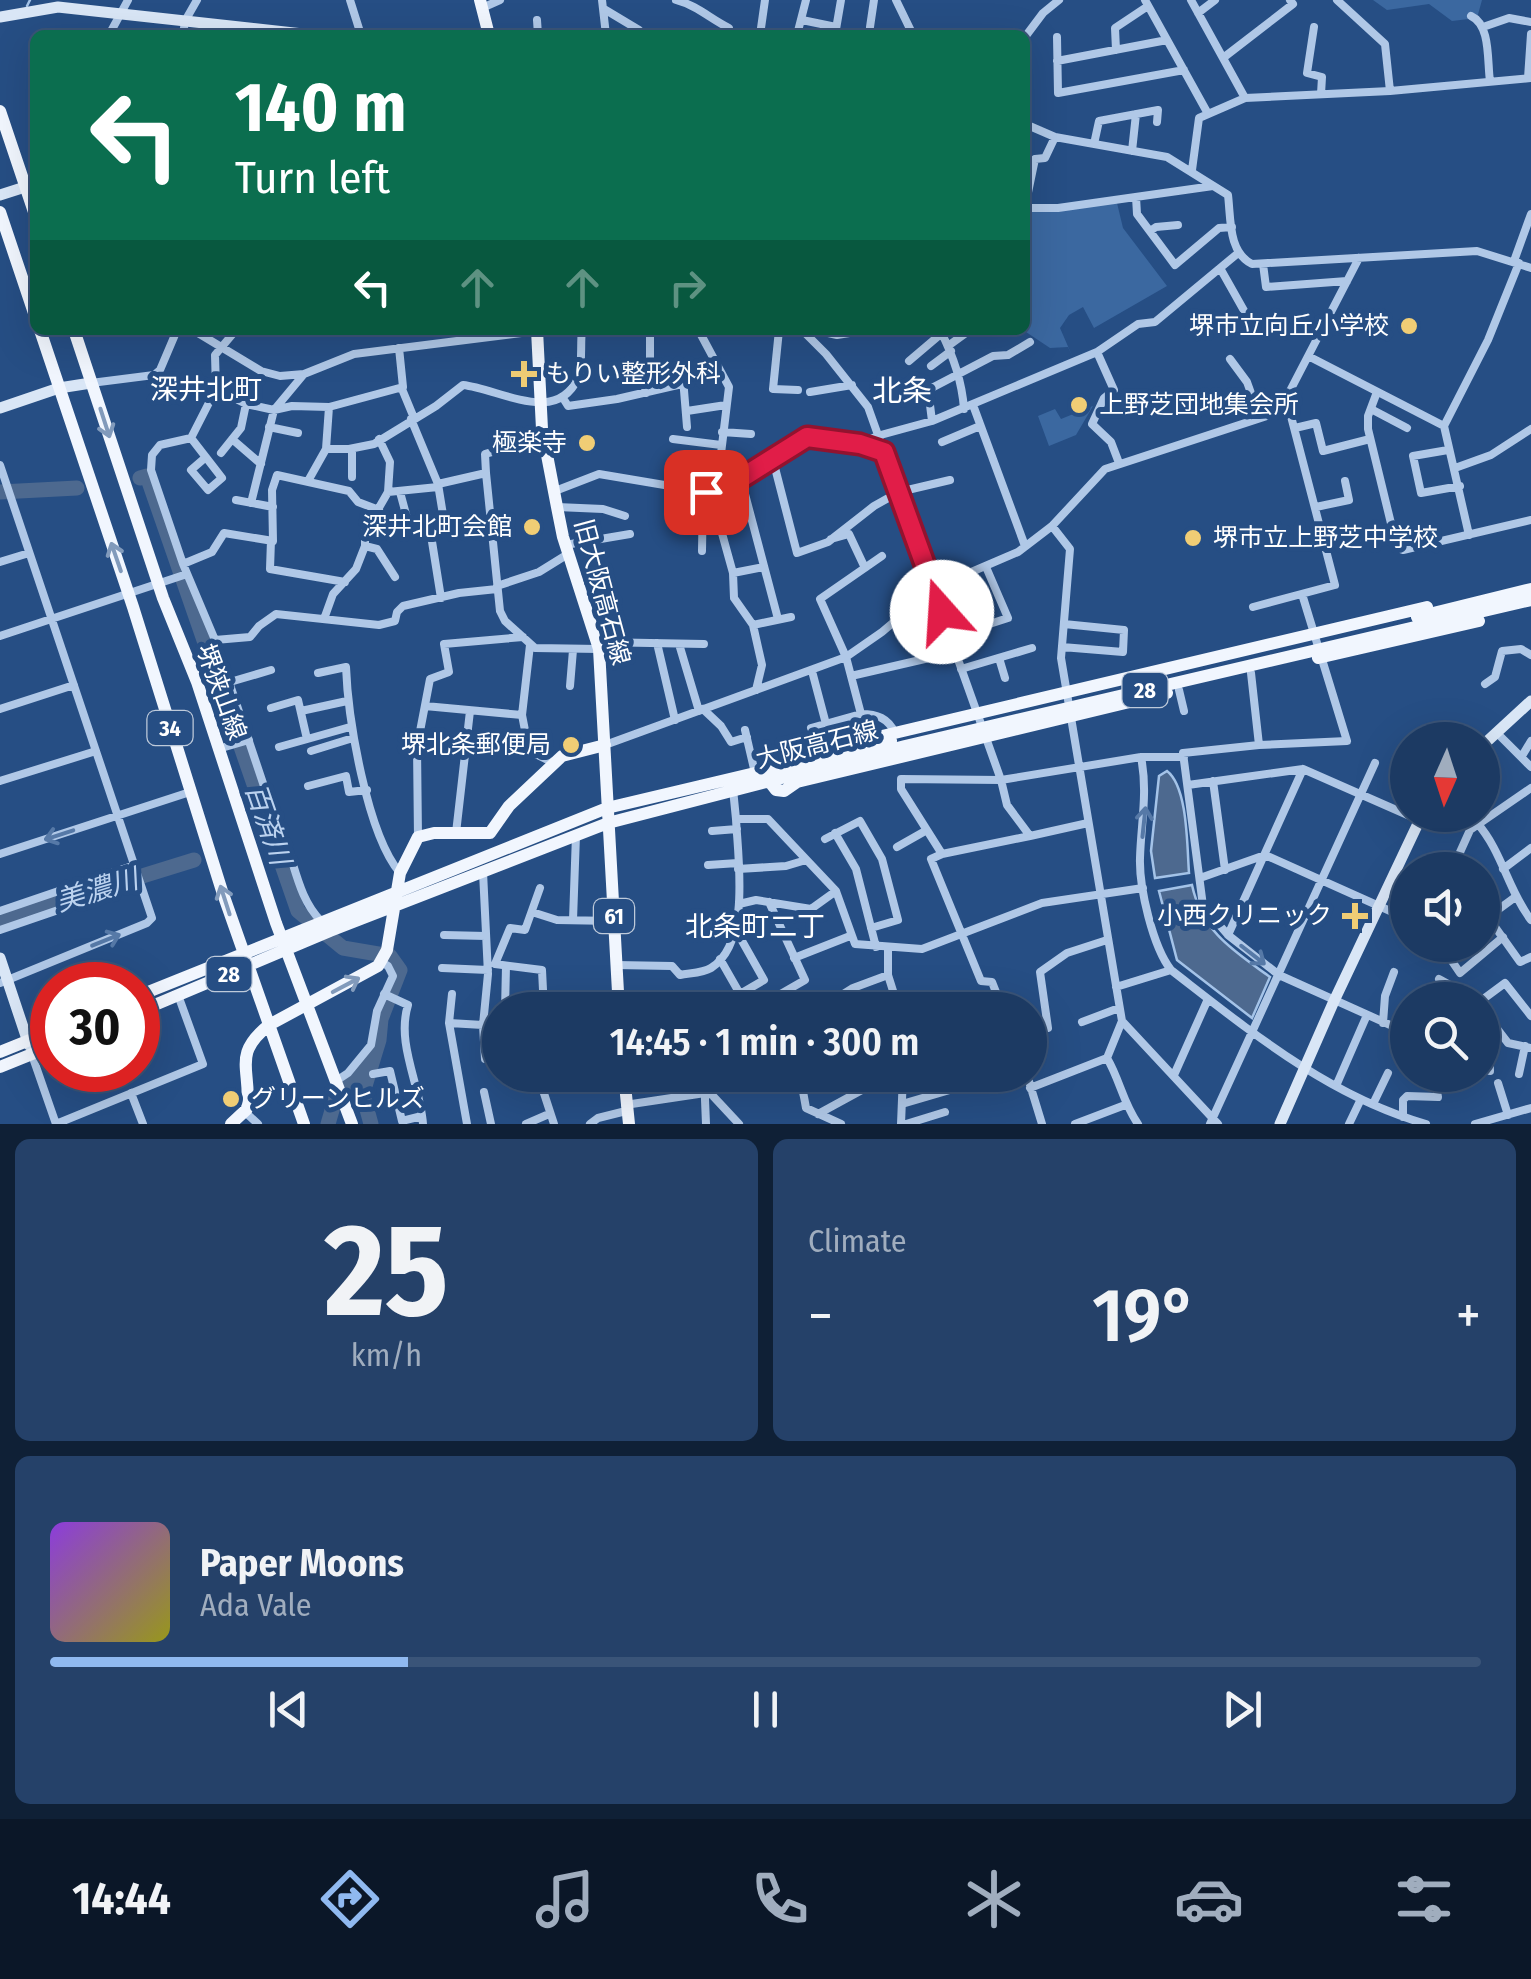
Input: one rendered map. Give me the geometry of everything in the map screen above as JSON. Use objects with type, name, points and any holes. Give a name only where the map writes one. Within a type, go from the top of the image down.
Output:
[{"type":"main road","points":[[481,4],[488,30]]},
{"type":"main road","points":[[0,111],[30,185]]},
{"type":"main road","points":[[0,212],[30,301]]},
{"type":"main road","name":"34","points":[[42,335],[190,792],[304,1124]]},
{"type":"main road","name":"堺狭山線","points":[[76,335],[158,583],[197,682],[283,944],[352,1124]]},
{"type":"main road","name":"旧大阪高石線","points":[[537,335],[546,450],[567,550],[598,646],[605,745]]},
{"type":"main road","points":[[814,759],[825,750],[1494,590],[1526,596]]},
{"type":"main road","points":[[769,780],[771,787],[784,791],[797,782],[1490,618],[1526,596]]},
{"type":"main road","name":"大阪高石線","points":[[160,1003],[320,928],[608,816],[814,759],[1526,596]]},
{"type":"main road","name":"大阪高石線","points":[[396,899],[576,834],[608,816],[734,789],[1526,596]]},
{"type":"main road","points":[[231,1124],[245,1112],[248,1102],[245,1056],[255,1036],[268,1025],[366,974],[384,958],[400,873],[418,837],[490,833],[508,806],[562,756],[605,745]]},
{"type":"main road","name":"61","points":[[605,745],[618,992]]},
{"type":"main road","name":"大阪高石線","points":[[160,989],[246,960]]},
{"type":"main road","points":[[0,1052],[29,1047]]},
{"type":"main road","points":[[0,1067],[29,1047]]},
{"type":"street","points":[[112,30],[128,0]]},
{"type":"street","points":[[184,30],[197,0]]},
{"type":"street","points":[[350,0],[359,30]]},
{"type":"street","points":[[481,4],[500,0]]},
{"type":"street","points":[[676,0],[699,3],[714,21],[728,30]]},
{"type":"street","points":[[761,30],[764,0]]},
{"type":"street","points":[[799,30],[806,0]]},
{"type":"street","points":[[836,30],[841,0]]},
{"type":"street","points":[[870,27],[874,0]]},
{"type":"street","points":[[896,0],[911,30]]},
{"type":"street","points":[[1030,30],[1059,0]]},
{"type":"street","points":[[1191,0],[1246,98]]},
{"type":"street","points":[[1198,13],[1215,0]]},
{"type":"street","points":[[1223,58],[1292,4],[1290,0]]},
{"type":"street","points":[[1337,0],[1385,44],[1390,91]]},
{"type":"street","points":[[1116,50],[1114,28],[1146,3],[1207,112]]},
{"type":"street","points":[[603,4],[639,30]]},
{"type":"street","points":[[603,4],[606,30]]},
{"type":"street","points":[[0,17],[45,8],[254,30]]},
{"type":"street","points":[[1471,16],[1483,26],[1490,81]]},
{"type":"street","points":[[1483,26],[1509,18],[1531,22]]},
{"type":"street","points":[[536,20],[537,30]]},
{"type":"street","points":[[802,20],[833,30]]},
{"type":"street","points":[[1314,27],[1306,73],[1322,76],[1321,94]]},
{"type":"street","points":[[1192,170],[1199,118],[1207,112],[1246,98],[1390,91],[1530,78],[1531,34]]},
{"type":"street","points":[[1057,37],[1058,93],[1184,70]]},
{"type":"street","points":[[1058,61],[1167,40]]},
{"type":"street","points":[[1094,144],[1099,121],[1158,110],[1157,122]]},
{"type":"street","points":[[1132,151],[1136,114]]},
{"type":"street","points":[[1030,126],[1055,136],[1167,157],[1192,170],[1228,195],[1237,254],[1252,264],[1477,251],[1531,268]]},
{"type":"street","points":[[1030,157],[1045,158],[1055,136]]},
{"type":"street","points":[[1030,176],[1036,159]]},
{"type":"street","points":[[0,194],[30,185]]},
{"type":"street","points":[[1030,208],[1058,208],[1213,186]]},
{"type":"street","points":[[1136,197],[1138,214],[1175,265],[1218,228],[1232,227]]},
{"type":"street","points":[[1469,535],[1444,426],[1488,340],[1531,214]]},
{"type":"street","points":[[1150,231],[1178,225]]},
{"type":"street","points":[[860,444],[932,421],[1097,352],[1138,324],[1155,322],[1237,254]]},
{"type":"street","points":[[605,745],[846,656],[882,632],[934,588],[1025,546],[1052,526],[1105,470],[1280,412],[1359,258]]},
{"type":"street","points":[[1263,264],[1266,286],[1348,281]]},
{"type":"street","points":[[1220,268],[1251,322]]},
{"type":"street","points":[[0,408],[59,388],[154,375],[160,370],[175,335]]},
{"type":"street","points":[[200,335],[261,372],[280,376],[304,374],[354,354],[498,335]]},
{"type":"street","points":[[191,438],[216,389],[215,355],[231,335]]},
{"type":"street","points":[[450,335],[451,341]]},
{"type":"street","points":[[326,449],[352,449],[379,439],[436,406],[463,385],[540,404],[563,398],[579,376],[582,335]]},
{"type":"street","points":[[646,393],[641,366],[650,364],[650,335]]},
{"type":"street","points":[[701,335],[729,387],[702,550]]},
{"type":"street","points":[[779,335],[772,389],[798,390]]},
{"type":"street","points":[[807,335],[868,408],[1007,806],[1030,836]]},
{"type":"street","points":[[908,361],[938,335]]},
{"type":"street","points":[[943,335],[1025,546]]},
{"type":"street","points":[[930,366],[965,335]]},
{"type":"street","points":[[932,421],[924,392],[993,356],[1008,356],[1030,342]]},
{"type":"street","points":[[399,348],[402,388],[438,486],[445,527]]},
{"type":"street","points":[[1097,352],[1114,390],[1104,398],[1092,424],[1110,442],[1119,463]]},
{"type":"street","points":[[1310,357],[1444,426]]},
{"type":"street","points":[[1230,359],[1247,382],[1260,418]]},
{"type":"street","points":[[687,427],[683,378],[720,373]]},
{"type":"street","points":[[252,503],[274,410],[304,374]]},
{"type":"street","points":[[563,398],[568,406],[682,384]]},
{"type":"street","points":[[810,392],[852,385]]},
{"type":"street","points":[[216,389],[246,404],[274,410],[292,406],[329,407],[402,388]]},
{"type":"street","points":[[1378,392],[1368,416],[1370,439],[1397,548],[1403,550],[1531,520]]},
{"type":"street","points":[[1254,607],[1335,585],[1287,401]]},
{"type":"street","points":[[221,453],[240,428],[246,404]]},
{"type":"street","points":[[687,411],[726,405]]},
{"type":"street","points":[[308,481],[326,449],[329,407]]},
{"type":"street","points":[[1371,409],[1407,428]]},
{"type":"street","points":[[1295,428],[1316,423],[1323,450],[1370,439]]},
{"type":"street","points":[[942,442],[980,426]]},
{"type":"street","points":[[269,427],[298,433]]},
{"type":"street","points":[[1455,468],[1490,455],[1531,429]]},
{"type":"street","points":[[722,432],[751,434]]},
{"type":"street","points":[[554,492],[600,474],[710,490],[740,479],[807,437],[860,444],[884,452]]},
{"type":"street","points":[[191,438],[206,457]]},
{"type":"street","points":[[191,438],[160,445],[152,454],[152,470],[185,574],[216,640],[247,740],[275,819],[285,835],[304,900],[320,928]]},
{"type":"street","points":[[232,439],[260,464]]},
{"type":"street","points":[[324,619],[334,594],[356,569],[364,532],[388,492],[390,462],[379,439]]},
{"type":"street","points":[[673,440],[721,445]]},
{"type":"street","points":[[352,449],[352,476]]},
{"type":"street","points":[[546,450],[530,453],[500,449],[484,454],[500,612],[530,646],[573,650],[656,643],[704,644]]},
{"type":"street","points":[[1448,450],[1413,456],[1422,493],[1460,486]]},
{"type":"street","points":[[773,460],[796,553],[849,534],[865,568]]},
{"type":"street","points":[[0,464],[152,918],[4,982]]},
{"type":"street","points":[[388,492],[438,486],[455,482],[456,478],[486,474]]},
{"type":"street","points":[[345,582],[270,569],[272,484],[277,475],[308,481],[349,491],[358,502],[380,510]]},
{"type":"street","points":[[740,479],[778,619]]},
{"type":"street","points":[[831,538],[898,492],[950,480]]},
{"type":"street","points":[[1316,507],[1349,500],[1345,482]]},
{"type":"street","points":[[710,490],[734,573],[734,598],[753,625],[762,665],[756,690]]},
{"type":"street","points":[[400,492],[406,518]]},
{"type":"street","points":[[236,500],[274,507]]},
{"type":"street","points":[[0,503],[12,501]]},
{"type":"street","points":[[557,507],[603,509],[625,516]]},
{"type":"street","points":[[442,598],[430,529],[492,521]]},
{"type":"street","points":[[1052,526],[1070,549],[1062,647],[1067,694],[1122,1021],[1107,1058],[1125,1105],[1138,1124]]},
{"type":"street","points":[[1326,545],[1392,531]]},
{"type":"street","points":[[183,564],[212,552],[224,533],[271,540]]},
{"type":"street","points":[[216,640],[241,640],[276,614],[379,624],[395,622],[403,606],[497,587],[539,572],[567,550],[630,534]]},
{"type":"street","points":[[364,546],[377,549],[395,577]]},
{"type":"street","points":[[0,562],[29,553]]},
{"type":"street","points":[[861,714],[846,656],[820,599],[882,556]]},
{"type":"street","points":[[734,573],[764,567]]},
{"type":"street","points":[[950,638],[1008,618],[986,567]]},
{"type":"street","points":[[0,636],[185,574]]},
{"type":"street","points":[[942,854],[902,789],[901,779],[1001,780],[1142,757],[1347,741],[1302,594]]},
{"type":"street","points":[[753,625],[791,617]]},
{"type":"street","points":[[1062,647],[1123,652],[1124,630],[1064,624]]},
{"type":"street","points":[[418,837],[417,747],[430,679],[449,672],[444,644],[523,638]]},
{"type":"street","points":[[656,643],[675,720]]},
{"type":"street","points":[[679,644],[701,710],[721,726],[731,742],[746,733],[756,773]]},
{"type":"street","points":[[530,646],[522,716],[529,751],[554,763]]},
{"type":"street","points":[[961,669],[1032,648]]},
{"type":"street","points":[[1485,684],[1495,677],[1502,651],[1511,648],[1531,655]]},
{"type":"street","points":[[570,686],[573,650]]},
{"type":"street","points":[[851,676],[955,652]]},
{"type":"street","points":[[1000,658],[1005,678]]},
{"type":"street","points":[[318,673],[346,667],[353,738],[383,848],[400,873]]},
{"type":"street","points":[[230,682],[271,670]]},
{"type":"street","points":[[812,671],[826,724]]},
{"type":"street","points":[[1251,673],[1259,745]]},
{"type":"street","points":[[0,710],[74,685]]},
{"type":"street","points":[[1180,690],[1184,711]]},
{"type":"street","points":[[270,708],[298,700],[308,739]]},
{"type":"street","points":[[301,711],[347,701]]},
{"type":"street","points":[[1500,729],[1531,701]]},
{"type":"street","points":[[425,706],[522,716]]},
{"type":"street","points":[[456,833],[470,711]]},
{"type":"street","points":[[811,728],[861,714],[891,723],[895,733]]},
{"type":"street","points":[[279,747],[350,726]]},
{"type":"street","points":[[1500,735],[1531,767]]},
{"type":"street","points":[[311,751],[353,738]]},
{"type":"street","points":[[218,749],[247,740]]},
{"type":"street","points":[[1522,756],[1531,741]]},
{"type":"street","points":[[0,781],[96,750]]},
{"type":"street","points":[[1184,755],[1204,906],[1228,935],[1279,975],[1390,1025]]},
{"type":"street","points":[[1142,757],[1146,800],[1140,861],[1143,888],[1162,958],[1170,970],[1304,1070],[1361,1099],[1426,1124]]},
{"type":"street","points":[[1122,1021],[1214,1122],[1375,763]]},
{"type":"street","points":[[1188,784],[1304,768],[1390,806]]},
{"type":"street","points":[[1228,935],[1304,768]]},
{"type":"street","points":[[308,786],[346,776],[349,792],[367,790]]},
{"type":"street","points":[[1214,781],[1225,870]]},
{"type":"street","points":[[1500,808],[1531,788]]},
{"type":"street","points":[[616,965],[672,966],[680,975],[709,969],[720,959],[737,932],[734,789]]},
{"type":"street","points":[[0,854],[190,792]]},
{"type":"street","points":[[712,830],[768,819],[836,891],[855,944],[888,949],[922,949],[1042,904],[1143,888]]},
{"type":"street","points":[[825,840],[860,821],[882,859],[898,920],[871,928]]},
{"type":"street","points":[[996,992],[992,982],[981,981],[931,858],[1088,823]]},
{"type":"street","points":[[896,847],[927,830]]},
{"type":"street","points":[[1280,1124],[1414,832]]},
{"type":"street","points":[[1486,832],[1514,898],[1531,920]]},
{"type":"street","points":[[573,920],[576,834]]},
{"type":"street","points":[[835,834],[856,869],[876,947]]},
{"type":"street","points":[[1503,869],[1531,848]]},
{"type":"street","points":[[1200,878],[1265,855],[1390,910]]},
{"type":"street","points":[[708,865],[768,869],[806,860]]},
{"type":"street","points":[[0,911],[135,868]]},
{"type":"street","points":[[483,870],[486,992]]},
{"type":"street","points":[[0,930],[140,881]]},
{"type":"street","points":[[540,888],[525,930],[510,928],[495,964],[542,970],[543,992]]},
{"type":"street","points":[[739,904],[756,900],[812,909],[836,891]]},
{"type":"street","points":[[1500,905],[1514,898]]},
{"type":"street","points":[[769,902],[805,980],[785,992]]},
{"type":"street","points":[[532,912],[558,920],[614,921]]},
{"type":"street","points":[[720,959],[740,994],[764,980],[737,932]]},
{"type":"street","points":[[1500,933],[1520,962],[1531,957]]},
{"type":"street","points":[[444,935],[486,936]]},
{"type":"street","points":[[794,958],[850,936]]},
{"type":"street","points":[[1452,982],[1503,937]]},
{"type":"street","points":[[1048,1028],[1040,972],[1067,953],[1107,940]]},
{"type":"street","points":[[888,949],[893,992]]},
{"type":"street","points":[[0,958],[4,982],[56,1124],[203,1064],[178,996]]},
{"type":"street","points":[[337,1084],[370,1045],[393,976],[384,958]]},
{"type":"street","points":[[1452,962],[1460,973]]},
{"type":"street","points":[[506,966],[506,992]]},
{"type":"street","points":[[442,968],[488,970]]},
{"type":"street","points":[[1116,987],[1170,970]]},
{"type":"street","points":[[1383,1022],[1385,996],[1394,972]]},
{"type":"street","points":[[847,992],[888,975]]},
{"type":"street","points":[[1439,978],[1446,982]]},
{"type":"street","points":[[1500,987],[1505,983],[1531,1017]]},
{"type":"street","points":[[373,1074],[390,1071],[402,1122],[422,1120],[402,1030],[408,1005],[384,994]]},
{"type":"street","points":[[452,994],[449,1023],[467,1124]]},
{"type":"street","points":[[1174,1076],[1208,999]]},
{"type":"street","points":[[1082,1022],[1120,1008]]},
{"type":"street","points":[[1336,1086],[1367,1015]]},
{"type":"street","points":[[449,1023],[482,1026]]},
{"type":"street","points":[[1500,1033],[1508,1043]]},
{"type":"street","points":[[1500,1043],[1528,1047],[1519,1074]]},
{"type":"street","points":[[1047,1081],[1107,1058]]},
{"type":"street","points":[[1373,1104],[1388,1072]]},
{"type":"street","points":[[1500,1089],[1508,1115]]},
{"type":"street","points":[[484,1092],[491,1124]]},
{"type":"street","points":[[543,1092],[554,1124]]},
{"type":"street","points":[[803,1092],[806,1108],[841,1124]]},
{"type":"street","points":[[818,1114],[858,1092]]},
{"type":"street","points":[[903,1092],[903,1124],[945,1112]]},
{"type":"street","points":[[902,1104],[943,1092]]},
{"type":"street","points":[[1031,1092],[1042,1124]]},
{"type":"street","points":[[1403,1117],[1403,1100],[1407,1096],[1438,1097],[1437,1092]]},
{"type":"street","points":[[131,1093],[143,1124]]},
{"type":"street","points":[[705,1093],[707,1122]]},
{"type":"street","points":[[590,1124],[598,1118],[705,1093],[739,1124]]},
{"type":"street","points":[[1349,1124],[1361,1099]]},
{"type":"street","points":[[1075,1124],[1125,1105]]},
{"type":"street","points":[[1476,1124],[1531,1108]]},
{"type":"street","points":[[245,1112],[258,1124]]},
{"type":"street","points":[[627,1113],[638,1124]]},
{"type":"street","points":[[526,1124],[549,1114]]},
{"type":"shaded area","points":[[1373,0],[1482,0],[1477,18],[1452,21],[1429,4],[1387,10]]},
{"type":"shaded area","points":[[1117,203],[1123,228],[1167,286],[1094,328],[1083,307],[1069,315],[1060,328],[1073,358],[1068,347],[1050,348],[1030,335],[1030,211]]},
{"type":"shaded area","points":[[1093,406],[1076,435],[1049,446],[1038,416],[1055,409],[1061,419]]},
{"type":"shaded area","points":[[1167,771],[1183,803],[1189,873],[1155,878],[1151,851],[1159,776]]},
{"type":"shaded area","points":[[1192,885],[1203,916],[1221,939],[1270,977],[1252,1018],[1177,960],[1159,891]]},
{"type":"waterway","points":[[27,6],[30,0]]},
{"type":"waterway","name":"百済川","points":[[140,478],[147,476],[298,911],[343,948],[390,956],[400,970],[381,1019],[363,1095],[371,1124]]},
{"type":"waterway","points":[[0,492],[77,488]]},
{"type":"waterway","name":"美濃川","points":[[0,920],[194,860]]},
{"type":"waterway","points":[[328,1124],[335,1100],[369,1060]]},
{"type":"place","name":"堺市立向丘小学校","points":[[1409,326]]},
{"type":"place","name":"もりい整形外科","points":[[524,374]]},
{"type":"place","name":"上野芝団地集会所","points":[[1079,405]]},
{"type":"place","name":"極楽寺","points":[[587,443]]},
{"type":"place","name":"深井北町会館","points":[[532,527]]},
{"type":"place","name":"堺市立上野芝中学校","points":[[1193,538]]},
{"type":"place","name":"堺北条郵便局","points":[[571,745]]},
{"type":"place","name":"小西クリニック","points":[[1355,916]]},
{"type":"place","name":"グリーンヒルズ","points":[[231,1099]]},
{"type":"district","name":"深井北町","points":[[206,389]]},
{"type":"district","name":"北条","points":[[902,391]]},
{"type":"district","name":"北条町二丁","points":[[755,926]]},
{"type":"route","points":[[706,492],[740,479],[807,437],[860,444],[884,452],[942,612]]}]
